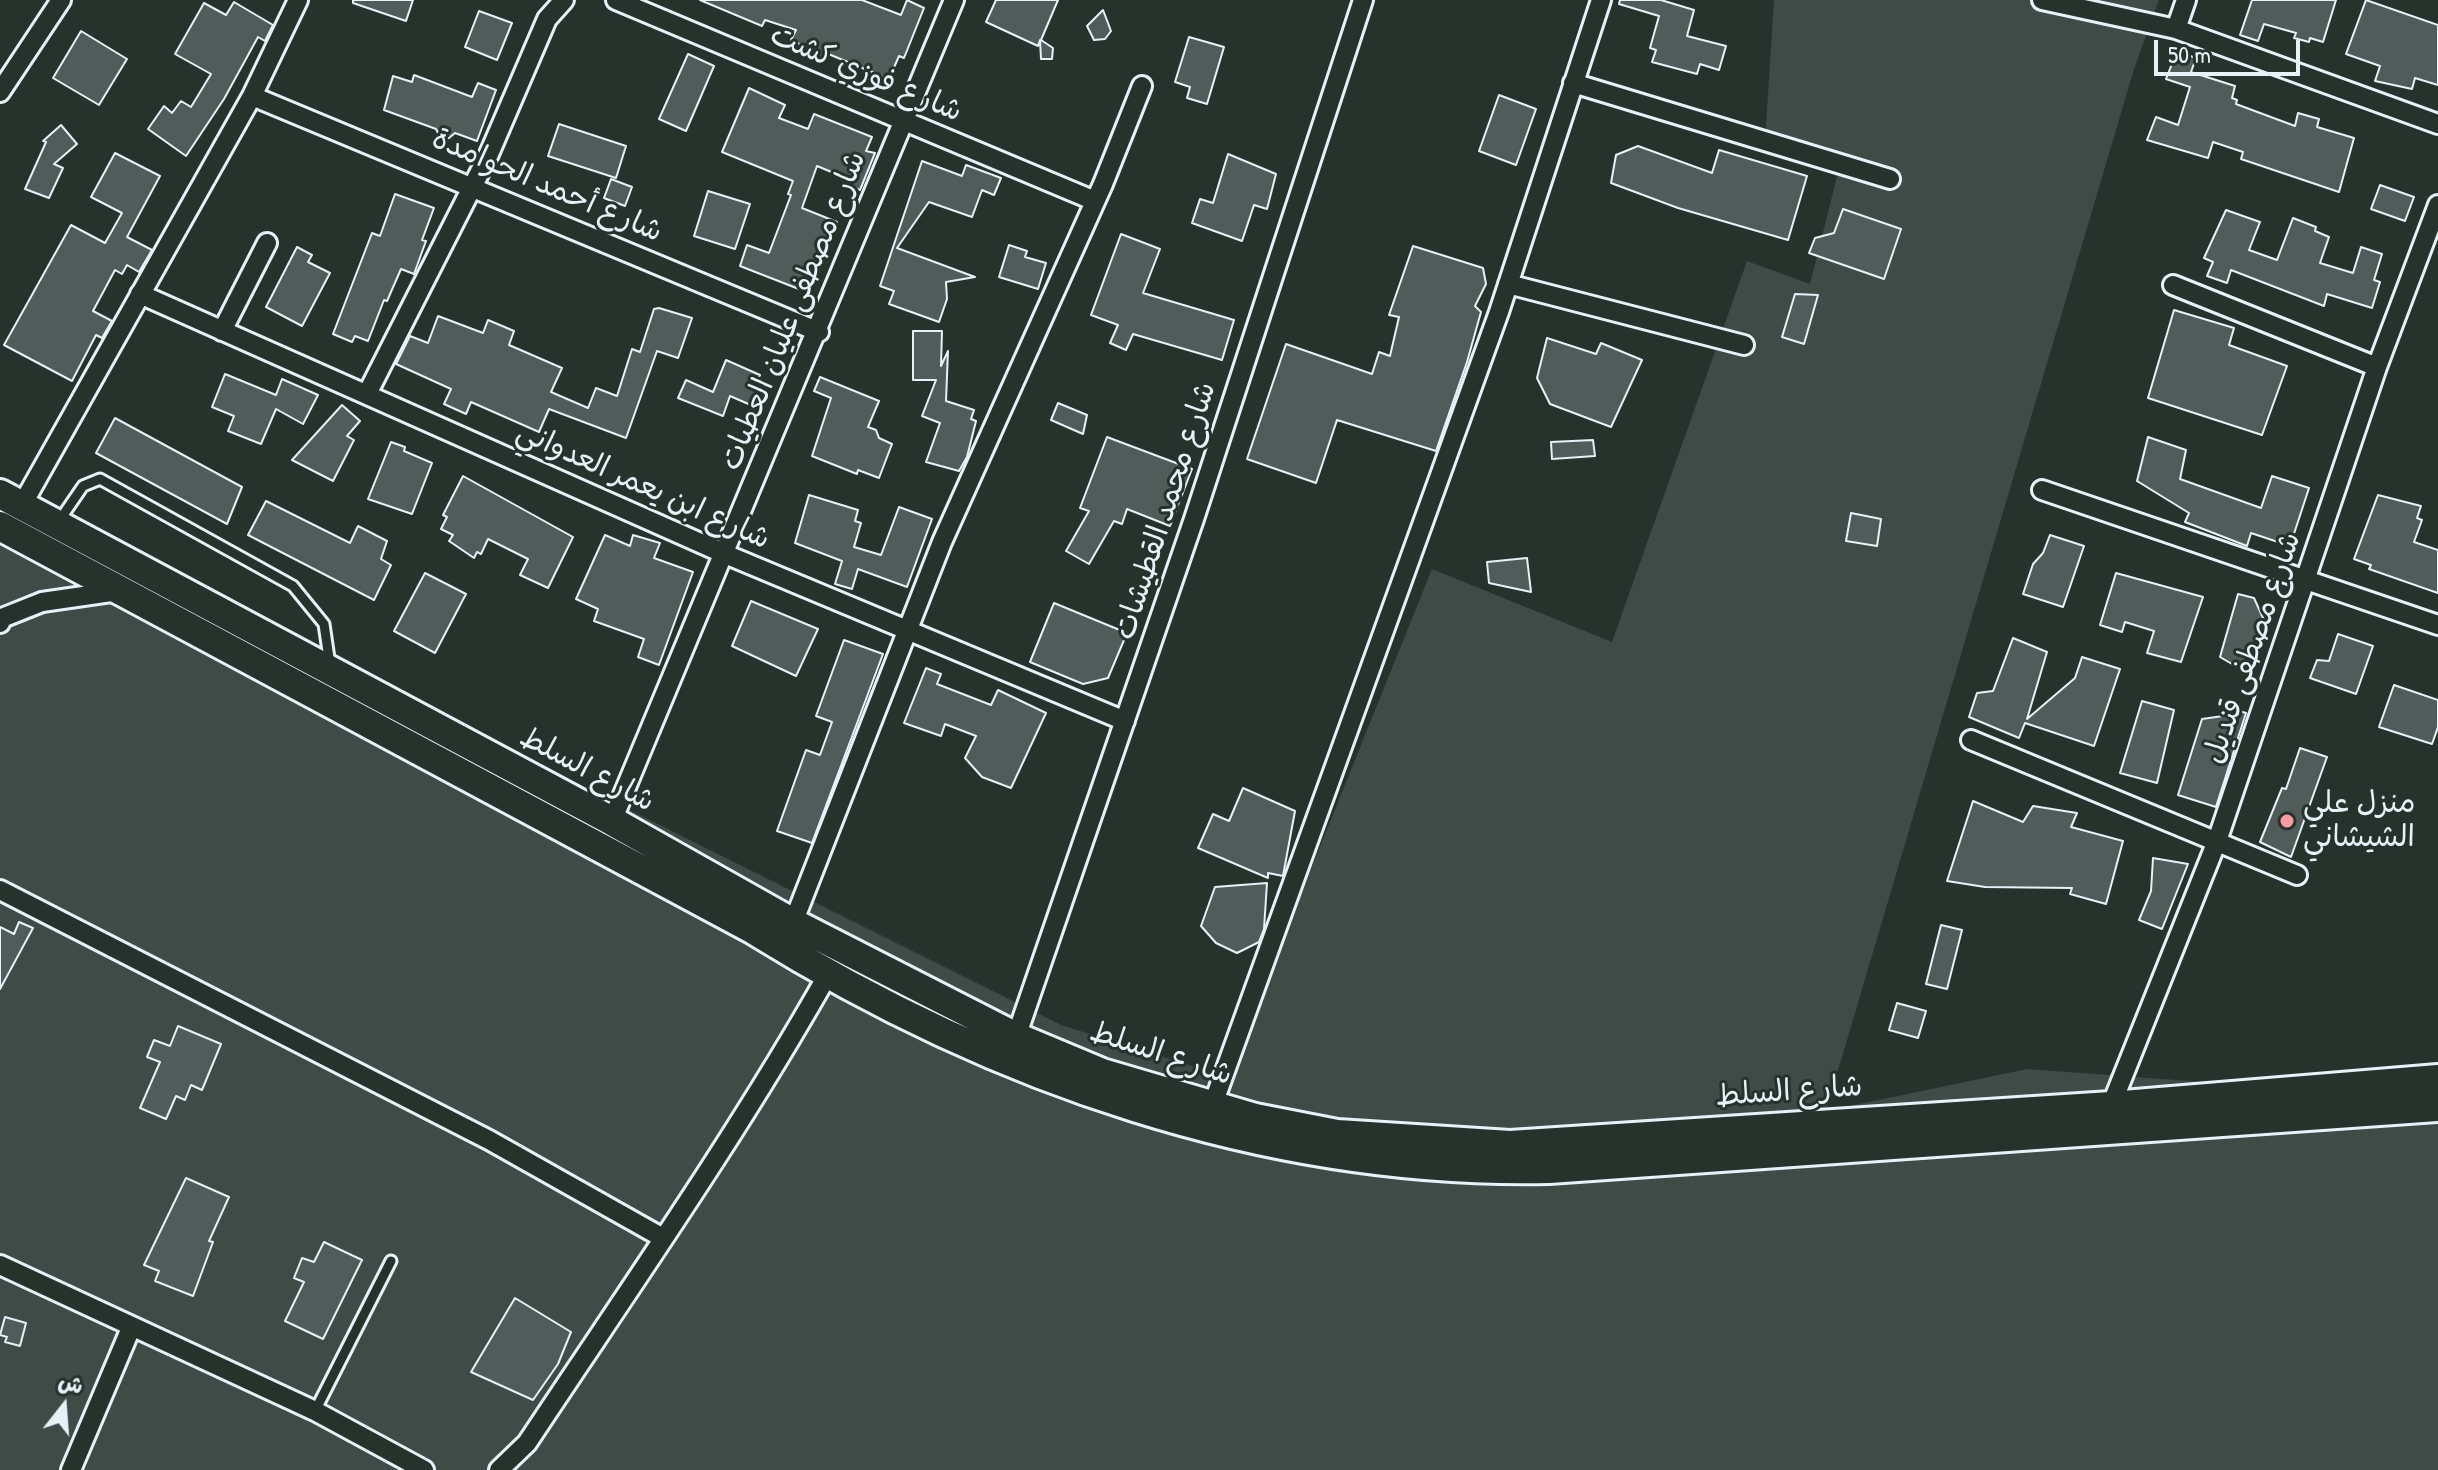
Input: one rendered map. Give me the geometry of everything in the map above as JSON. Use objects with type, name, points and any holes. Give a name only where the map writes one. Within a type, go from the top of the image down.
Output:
[{"type":"main road","name":"شارع السلط","points":[[11,500],[612,821],[793,923],[1016,1037],[1102,1073],[1212,1107],[1337,1134],[1510,1145],[2111,1106],[2438,1079]]},
{"type":"main road","name":"شارع السلط","points":[[0,526],[754,930],[827,976],[1015,1063],[1135,1108],[1274,1145],[1403,1165],[1478,1170],[1657,1164],[2438,1107]]},
{"type":"street","points":[[0,92],[61,0]]},
{"type":"street","points":[[11,500],[140,294],[252,96],[298,0]]},
{"type":"street","points":[[367,394],[474,186],[547,19],[564,0]]},
{"type":"street","name":"شارع فوزي كشت","points":[[616,0],[1095,201]]},
{"type":"street","name":"شارع مصطفى عليان العطيات","points":[[612,821],[819,332],[954,0]]},
{"type":"street","name":"شارع محمد القطيشات","points":[[1016,1037],[1125,721],[1363,0]]},
{"type":"street","points":[[1212,1107],[1508,284],[1601,0]]},
{"type":"street","points":[[2042,0],[2176,29],[2438,124]]},
{"type":"street","points":[[2176,29],[2186,0]]},
{"type":"street","points":[[1573,83],[1890,179]]},
{"type":"street","points":[[793,923],[978,457],[1095,201],[1142,86]]},
{"type":"street","name":"شارع أحمد الحوامدة","points":[[252,96],[819,332]]},
{"type":"street","name":"شارع مصطفى قنديل","points":[[2111,1106],[2217,841],[2377,367],[2438,205]]},
{"type":"street","points":[[222,331],[267,243]]},
{"type":"street","points":[[1508,284],[1744,345]]},
{"type":"street","points":[[2173,285],[2377,367]]},
{"type":"street","name":"شارع ابن يعمر العدواني","points":[[140,294],[725,554],[1125,721]]},
{"type":"street","points":[[2042,490],[2438,625]]},
{"type":"street","points":[[1,616],[66,597],[121,590]]},
{"type":"street","points":[[1971,740],[2297,875]]},
{"type":"street","points":[[0,890],[489,1140],[663,1238]]},
{"type":"street","points":[[499,1470],[527,1443],[789,1044],[827,976]]},
{"type":"street","points":[[0,1265],[315,1411],[424,1470]]},
{"type":"street","points":[[71,1470],[131,1328]]},
{"type":"lane","points":[[56,525],[83,486],[100,479],[293,586],[324,624],[331,673]]},
{"type":"lane","points":[[315,1411],[391,1261]]},
{"type":"shaded area","points":[[1774,0],[2159,0],[2134,69],[1826,1111],[2027,1069],[2365,1094],[2438,1117],[2438,1470],[0,1470],[0,496],[1061,1025],[1227,1077],[1432,569],[1612,642],[1747,261],[1810,284],[1842,157],[1765,142]]},
{"type":"building","points":[[353,0],[413,0],[406,21],[353,3]]},
{"type":"building","points":[[700,0],[862,0],[901,15],[907,0],[924,8],[904,58],[899,56],[889,79],[826,53],[822,63],[807,56],[810,49],[791,40],[796,30],[765,20],[762,26]]},
{"type":"building","points":[[996,0],[1058,0],[1041,40],[1053,48],[1052,59],[1041,59],[1040,40],[1038,46],[986,22]]},
{"type":"building","points":[[1620,0],[1661,0],[1694,10],[1687,36],[1726,46],[1719,70],[1700,64],[1697,74],[1652,62],[1656,50],[1650,48],[1659,16],[1619,4]]},
{"type":"building","points":[[2252,0],[2336,0],[2323,42],[2310,38],[2309,42],[2294,38],[2296,33],[2264,24],[2258,41],[2240,35]]},
{"type":"building","points":[[2366,0],[2438,25],[2438,85],[2415,78],[2412,89],[2375,81],[2380,66],[2346,54]]},
{"type":"building","points":[[234,2],[273,25],[265,41],[258,37],[224,99],[186,156],[148,129],[164,106],[172,113],[181,101],[191,107],[211,74],[175,54],[204,3],[226,15]]},
{"type":"building","points":[[1103,10],[1111,31],[1105,39],[1094,40],[1087,26]]},
{"type":"building","points":[[479,11],[512,23],[497,60],[465,47]]},
{"type":"building","points":[[81,31],[127,59],[99,105],[53,78]]},
{"type":"building","points":[[1189,37],[1224,47],[1207,104],[1187,98],[1190,87],[1175,82]]},
{"type":"building","points":[[2177,51],[2196,58],[2191,72],[2235,86],[2232,98],[2237,100],[2236,104],[2295,126],[2298,113],[2319,119],[2317,127],[2354,138],[2339,192],[2241,159],[2243,152],[2213,142],[2208,158],[2147,140],[2156,117],[2178,125],[2190,87],[2166,79]]},
{"type":"building","points":[[688,54],[714,66],[686,131],[659,119]]},
{"type":"building","points":[[414,75],[472,97],[478,83],[496,90],[477,141],[455,133],[441,139],[436,129],[384,110],[393,76],[412,82]]},
{"type":"building","points":[[749,88],[785,105],[779,118],[808,129],[814,114],[872,137],[866,151],[875,153],[860,190],[843,183],[846,178],[817,166],[802,208],[837,222],[812,288],[807,285],[804,291],[740,266],[747,245],[769,253],[791,195],[788,194],[793,181],[722,152]]},
{"type":"building","points":[[1499,95],[1536,109],[1516,165],[1479,151]]},
{"type":"building","points":[[559,124],[626,146],[616,178],[548,156]]},
{"type":"building","points":[[61,125],[77,144],[54,164],[63,168],[49,198],[25,189],[46,142],[43,141]]},
{"type":"building","points":[[1638,146],[1712,173],[1719,150],[1807,176],[1788,240],[1678,208],[1611,183],[1616,155]]},
{"type":"building","points":[[115,153],[160,176],[127,237],[152,250],[139,272],[127,265],[122,274],[115,270],[93,311],[112,321],[102,338],[96,335],[72,381],[4,345],[71,225],[105,243],[122,213],[91,197]]},
{"type":"building","points":[[1228,154],[1276,174],[1267,209],[1254,205],[1242,241],[1192,223],[1200,199],[1213,203]]},
{"type":"building","points":[[922,161],[962,176],[966,165],[1001,178],[994,195],[982,190],[972,217],[929,202],[897,248],[975,277],[946,282],[947,299],[939,322],[889,304],[894,291],[880,286]]},
{"type":"building","points":[[611,179],[632,187],[625,206],[604,198]]},
{"type":"building","points":[[2380,185],[2414,197],[2405,221],[2371,209]]},
{"type":"building","points":[[708,191],[750,204],[735,249],[694,236]]},
{"type":"building","points":[[395,194],[434,208],[422,240],[426,241],[414,274],[401,269],[387,301],[384,300],[368,341],[355,336],[352,342],[333,334],[372,233],[380,236]]},
{"type":"building","points":[[1843,209],[1901,229],[1884,279],[1809,253],[1815,238],[1834,233]]},
{"type":"building","points":[[2226,210],[2260,222],[2249,250],[2277,260],[2293,218],[2316,227],[2315,231],[2329,237],[2320,263],[2353,273],[2361,247],[2382,254],[2374,280],[2380,282],[2372,308],[2327,294],[2324,306],[2231,270],[2227,283],[2207,276],[2213,262],[2204,258]]},
{"type":"building","points":[[1121,234],[1160,249],[1143,293],[1234,320],[1222,360],[1133,334],[1126,350],[1110,343],[1118,325],[1091,315]]},
{"type":"building","points":[[1009,245],[1027,251],[1025,257],[1046,263],[1038,289],[999,277]]},
{"type":"building","points":[[1413,246],[1483,268],[1486,284],[1475,306],[1481,312],[1436,451],[1337,420],[1316,483],[1247,459],[1286,344],[1372,374],[1379,352],[1390,356],[1399,317],[1389,315]]},
{"type":"building","points":[[297,247],[312,255],[308,262],[330,273],[302,326],[266,307]]},
{"type":"building","points":[[1795,294],[1818,295],[1804,344],[1782,337]]},
{"type":"building","points":[[654,309],[692,318],[678,358],[657,351],[626,438],[549,409],[539,432],[471,402],[466,414],[444,404],[451,389],[396,364],[410,336],[428,343],[438,316],[483,333],[488,320],[514,331],[509,345],[562,368],[551,392],[588,408],[596,388],[617,396],[632,349],[640,352]]},
{"type":"building","points":[[2174,310],[2234,328],[2229,345],[2287,366],[2262,435],[2148,398]]},
{"type":"building","points":[[913,331],[942,331],[941,366],[948,351],[946,401],[974,410],[971,419],[976,421],[967,457],[959,471],[926,462],[940,423],[922,416],[936,380],[913,380]]},
{"type":"building","points":[[1547,338],[1596,354],[1601,343],[1642,360],[1611,427],[1550,404],[1537,378]]},
{"type":"building","points":[[726,360],[760,375],[758,379],[768,383],[763,397],[757,395],[753,406],[730,396],[723,416],[678,398],[686,380],[713,392]]},
{"type":"building","points":[[225,374],[276,395],[282,379],[318,395],[303,424],[276,409],[261,444],[228,431],[234,416],[212,407]]},
{"type":"building","points":[[820,377],[879,401],[868,427],[876,430],[879,438],[892,444],[879,478],[858,470],[857,474],[812,456],[831,398],[814,391]]},
{"type":"building","points":[[1058,403],[1087,415],[1083,434],[1051,420]]},
{"type":"building","points":[[342,405],[360,421],[347,436],[354,440],[333,481],[292,460]]},
{"type":"building","points":[[115,418],[242,487],[227,524],[96,453]]},
{"type":"building","points":[[1107,437],[1192,469],[1170,526],[1127,509],[1122,524],[1114,521],[1089,564],[1066,551],[1089,511],[1080,508]]},
{"type":"building","points":[[2148,437],[2186,450],[2180,479],[2261,508],[2272,476],[2309,488],[2290,546],[2251,533],[2247,546],[2185,522],[2189,513],[2137,481]]},
{"type":"building","points":[[1593,440],[1595,456],[1552,459],[1551,442]]},
{"type":"building","points":[[391,442],[432,463],[412,514],[368,499]]},
{"type":"building","points":[[463,476],[573,537],[548,588],[520,575],[528,559],[488,539],[481,554],[477,552],[474,558],[449,541],[453,535],[441,529],[447,517],[443,515]]},
{"type":"building","points":[[809,495],[858,510],[855,521],[861,523],[854,547],[881,555],[899,507],[932,519],[907,587],[858,569],[852,589],[835,584],[842,561],[795,543]]},
{"type":"building","points":[[2378,495],[2421,506],[2417,518],[2422,520],[2414,542],[2438,550],[2438,593],[2369,569],[2371,565],[2354,559]]},
{"type":"building","points":[[266,501],[350,543],[358,526],[387,541],[381,559],[391,565],[374,600],[248,535]]},
{"type":"building","points":[[1851,513],[1881,519],[1877,546],[1846,541]]},
{"type":"building","points":[[605,535],[630,546],[633,535],[660,543],[654,558],[693,572],[659,665],[638,657],[644,639],[594,621],[598,609],[576,599]]},
{"type":"building","points":[[2050,535],[2084,546],[2063,607],[2023,594],[2033,564],[2043,553]]},
{"type":"building","points":[[1527,558],[1531,592],[1489,583],[1487,562]]},
{"type":"building","points":[[425,573],[466,594],[435,653],[394,631]]},
{"type":"building","points":[[2116,573],[2203,597],[2181,662],[2147,653],[2154,631],[2125,622],[2122,632],[2100,625]]},
{"type":"building","points":[[2238,594],[2254,598],[2268,629],[2244,671],[2220,657]]},
{"type":"building","points":[[751,601],[818,629],[796,676],[732,646]]},
{"type":"building","points":[[1054,603],[1127,633],[1108,678],[1083,684],[1030,662]]},
{"type":"building","points":[[2338,634],[2373,646],[2356,694],[2310,678],[2317,660],[2329,661]]},
{"type":"building","points":[[2013,638],[2047,652],[2027,719],[2075,678],[2082,657],[2120,669],[2094,746],[2025,723],[2019,738],[1969,717],[1977,693],[1993,691]]},
{"type":"building","points":[[844,640],[883,654],[812,843],[777,831],[806,750],[820,755],[832,722],[816,716]]},
{"type":"building","points":[[926,668],[941,674],[937,684],[991,705],[998,690],[1046,713],[1011,788],[982,777],[965,758],[976,736],[945,724],[941,736],[904,723]]},
{"type":"building","points":[[2394,685],[2438,700],[2438,727],[2432,744],[2379,727]]},
{"type":"building","points":[[2142,701],[2174,710],[2157,783],[2120,773]]},
{"type":"building","points":[[2226,707],[2246,713],[2216,807],[2178,795],[2202,719],[2223,716]]},
{"type":"building","name":"منزل علي الشيشاني","points":[[2300,748],[2327,757],[2291,857],[2260,842],[2282,788],[2286,789]]},
{"type":"building","points":[[1243,788],[1295,811],[1283,876],[1268,873],[1268,878],[1198,848],[1213,814],[1229,821]]},
{"type":"building","points":[[1973,801],[2023,822],[2033,806],[2077,813],[2071,827],[2123,841],[2106,904],[2070,894],[2072,888],[1985,887],[1947,881]]},
{"type":"building","points":[[2153,858],[2188,864],[2162,929],[2139,920],[2151,891]]},
{"type":"building","points":[[1267,883],[1264,929],[1259,942],[1237,953],[1216,943],[1201,926],[1215,887]]},
{"type":"building","points":[[19,922],[33,928],[0,989],[0,927],[14,934]]},
{"type":"building","points":[[1941,925],[1962,930],[1947,989],[1926,984]]},
{"type":"building","points":[[1897,1003],[1926,1011],[1918,1038],[1889,1030]]},
{"type":"building","points":[[178,1026],[221,1044],[202,1090],[191,1085],[185,1100],[176,1096],[166,1119],[140,1108],[160,1062],[147,1057],[154,1040],[170,1046]]},
{"type":"building","points":[[186,1178],[229,1197],[209,1241],[213,1242],[193,1296],[155,1281],[159,1271],[144,1265]]},
{"type":"building","points":[[324,1242],[362,1260],[323,1339],[285,1321],[304,1282],[294,1278],[302,1258],[314,1262]]},
{"type":"building","points":[[515,1298],[571,1332],[558,1364],[533,1400],[471,1372]]},
{"type":"building","points":[[5,1317],[26,1323],[20,1346],[5,1342],[7,1337],[0,1335]]},
{"type":"place","name":"منزل علي الشيشاني","points":[[2287,821]]}]
